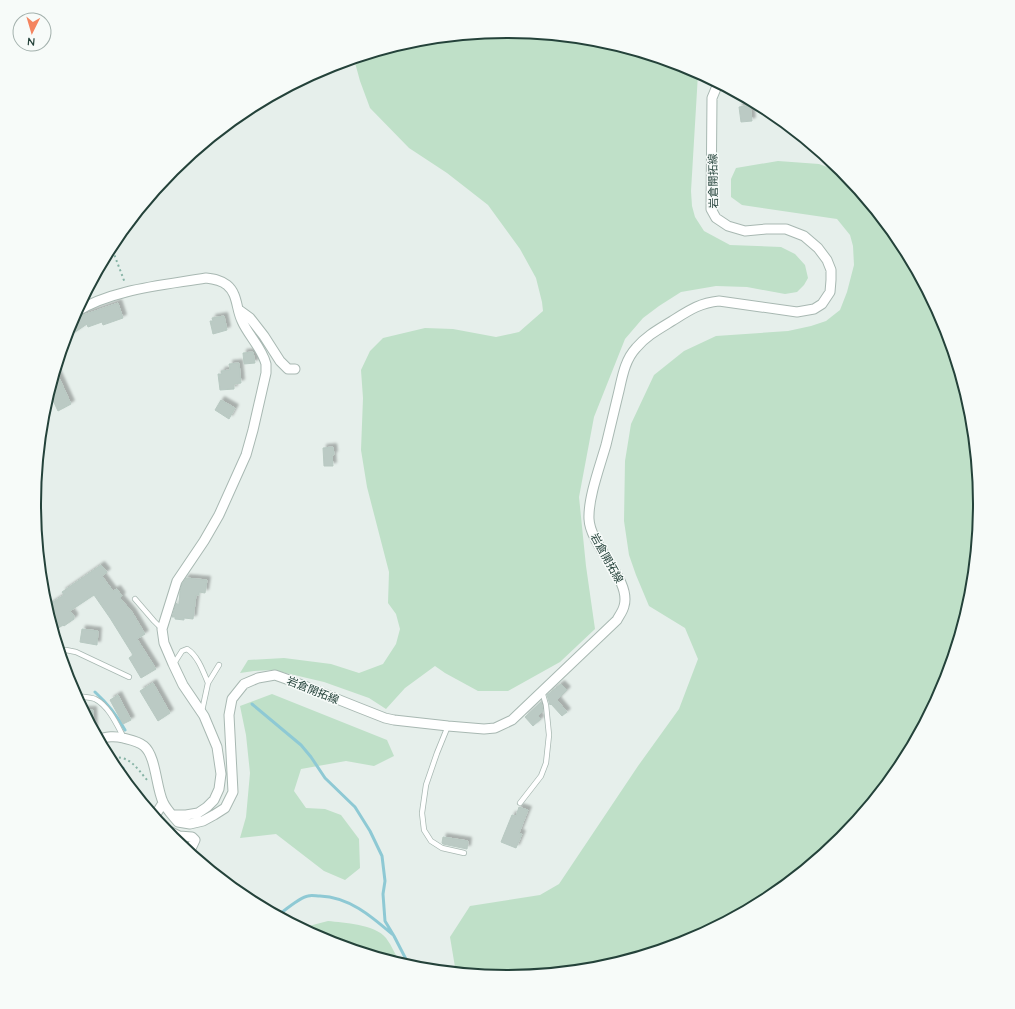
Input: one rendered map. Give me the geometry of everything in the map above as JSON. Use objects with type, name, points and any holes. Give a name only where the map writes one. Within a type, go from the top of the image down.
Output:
[{"type":"street","name":"岩倉開拓線","points":[[103,738],[124,738],[136,741],[144,747],[151,757],[163,803],[178,822],[190,824],[202,821],[225,808],[233,792],[229,715],[232,699],[244,684],[258,678],[275,675],[385,718],[448,726],[484,729],[495,728],[512,720],[617,620],[624,606],[625,596],[622,585],[591,531],[589,515],[592,493],[609,432],[626,361],[649,335],[696,306],[708,302],[719,301],[797,312],[814,310],[822,304],[830,292],[831,270],[827,260],[818,248],[804,236],[786,229],[745,230],[728,226],[716,218],[711,209],[712,98],[716,87]]},
{"type":"street","points":[[85,308],[112,296],[128,291],[206,278],[219,280],[233,291],[240,317],[262,353],[266,364],[266,373],[246,455],[219,514],[204,541],[177,580],[162,630],[164,643],[173,665],[183,685],[202,713],[217,747],[221,774],[219,789],[214,800],[207,807],[198,813],[173,815]]},
{"type":"street","points":[[239,310],[250,318],[280,361],[288,369],[294,369]]},
{"type":"street","points":[[157,812],[163,803]]},
{"type":"street","points":[[180,836],[192,837],[195,840],[192,847]]},
{"type":"lane","points":[[135,599],[162,630]]},
{"type":"lane","points":[[173,665],[182,651],[187,649],[193,652],[208,682]]},
{"type":"lane","points":[[65,650],[76,652],[129,677]]},
{"type":"lane","points":[[202,713],[208,682],[219,665]]},
{"type":"lane","points":[[520,803],[541,776],[546,763],[548,735],[546,706],[542,691]]},
{"type":"lane","points":[[83,697],[94,699],[103,705],[113,718],[124,738]]},
{"type":"lane","points":[[448,726],[426,785],[422,813],[424,830],[431,841],[442,848],[464,853]]},
{"type":"path","points":[[115,253],[128,291]]},
{"type":"path","points":[[116,758],[121,757],[131,761],[148,780]]},
{"type":"green space","points":[[508,38],[538,39],[599,47],[657,63],[698,79],[691,191],[692,206],[695,217],[704,231],[730,245],[781,247],[795,254],[805,265],[808,278],[797,292],[785,294],[747,287],[716,286],[681,292],[643,318],[625,339],[594,417],[579,497],[586,566],[595,629],[560,662],[508,691],[478,691],[435,666],[405,688],[386,709],[369,698],[324,682],[273,670],[240,673],[248,660],[284,658],[331,664],[359,673],[383,664],[396,644],[400,629],[396,614],[388,603],[389,572],[367,487],[361,450],[363,398],[361,370],[370,351],[383,338],[425,328],[453,329],[496,337],[519,332],[543,311],[536,278],[520,249],[488,205],[447,173],[409,148],[370,108],[355,64],[387,54],[447,42]]},
{"type":"green space","points":[[778,161],[819,164],[830,168],[858,197],[878,221],[912,271],[926,298],[949,355],[958,384],[965,413],[973,474],[973,535],[970,565],[965,596],[949,654],[926,711],[912,738],[878,788],[858,812],[815,855],[791,875],[741,909],[714,923],[657,946],[599,962],[538,970],[508,971],[455,968],[450,937],[470,906],[540,895],[559,884],[638,766],[679,709],[698,659],[685,628],[649,606],[629,555],[624,521],[625,461],[631,424],[654,375],[684,351],[716,336],[788,331],[826,321],[840,310],[847,292],[854,265],[853,246],[850,235],[837,219],[742,205],[731,197],[731,179],[736,168]]},
{"type":"green space","points":[[272,694],[387,740],[394,756],[374,766],[346,761],[301,769],[294,791],[306,808],[325,809],[341,815],[359,839],[360,868],[345,880],[324,871],[276,834],[240,838],[246,817],[250,773],[246,735],[240,706]]},
{"type":"green space","points":[[328,921],[367,927],[381,933],[386,938],[397,957],[358,946],[308,926]]},
{"type":"building","points":[[750,106],[752,121],[741,122],[739,107]]},
{"type":"building","points":[[118,303],[123,318],[103,325],[102,322],[88,327],[87,324],[75,332],[81,316]]},
{"type":"building","points":[[224,316],[227,330],[213,334],[210,321],[213,321],[212,318]]},
{"type":"building","points":[[253,352],[255,363],[244,364],[243,353]]},
{"type":"building","points":[[239,363],[241,383],[234,384],[234,389],[220,390],[218,374],[222,374],[221,371],[230,370],[229,364]]},
{"type":"building","points":[[59,378],[71,404],[58,411],[53,400]]},
{"type":"building","points":[[221,400],[235,408],[229,419],[215,410]]},
{"type":"building","points":[[333,447],[333,466],[324,466],[323,448]]},
{"type":"building","points":[[101,565],[107,572],[102,576],[113,591],[117,589],[122,596],[120,598],[132,612],[145,634],[137,639],[156,669],[141,678],[129,658],[133,655],[94,595],[70,611],[74,616],[74,619],[58,628],[52,603],[64,595],[62,592]]},
{"type":"building","points":[[186,578],[207,580],[205,593],[199,592],[199,595],[196,595],[193,619],[175,619],[175,617],[172,617],[176,603],[179,605],[180,591]]},
{"type":"building","points":[[82,629],[98,631],[97,645],[80,642]]},
{"type":"building","points":[[153,683],[170,713],[158,721],[140,691]]},
{"type":"building","points":[[561,684],[567,690],[557,700],[567,712],[562,716],[551,704],[550,705],[547,695]]},
{"type":"building","points":[[118,695],[131,720],[123,724],[110,700]]},
{"type":"building","points":[[541,702],[543,711],[538,716],[541,719],[533,726],[525,717]]},
{"type":"building","points":[[89,710],[93,710],[93,720]]},
{"type":"building","points":[[519,807],[528,810],[519,833],[522,834],[516,848],[501,842],[512,815],[516,816]]},
{"type":"building","points":[[443,837],[468,841],[467,849],[443,844]]},
{"type":"waterway","points":[[95,692],[112,710],[125,730]]},
{"type":"waterway","points":[[252,704],[301,745],[325,778],[355,807],[370,831],[382,856],[385,881],[383,894],[385,921],[406,960]]},
{"type":"waterway","points":[[281,913],[305,897],[331,897],[350,904],[368,914],[392,934]]}]
